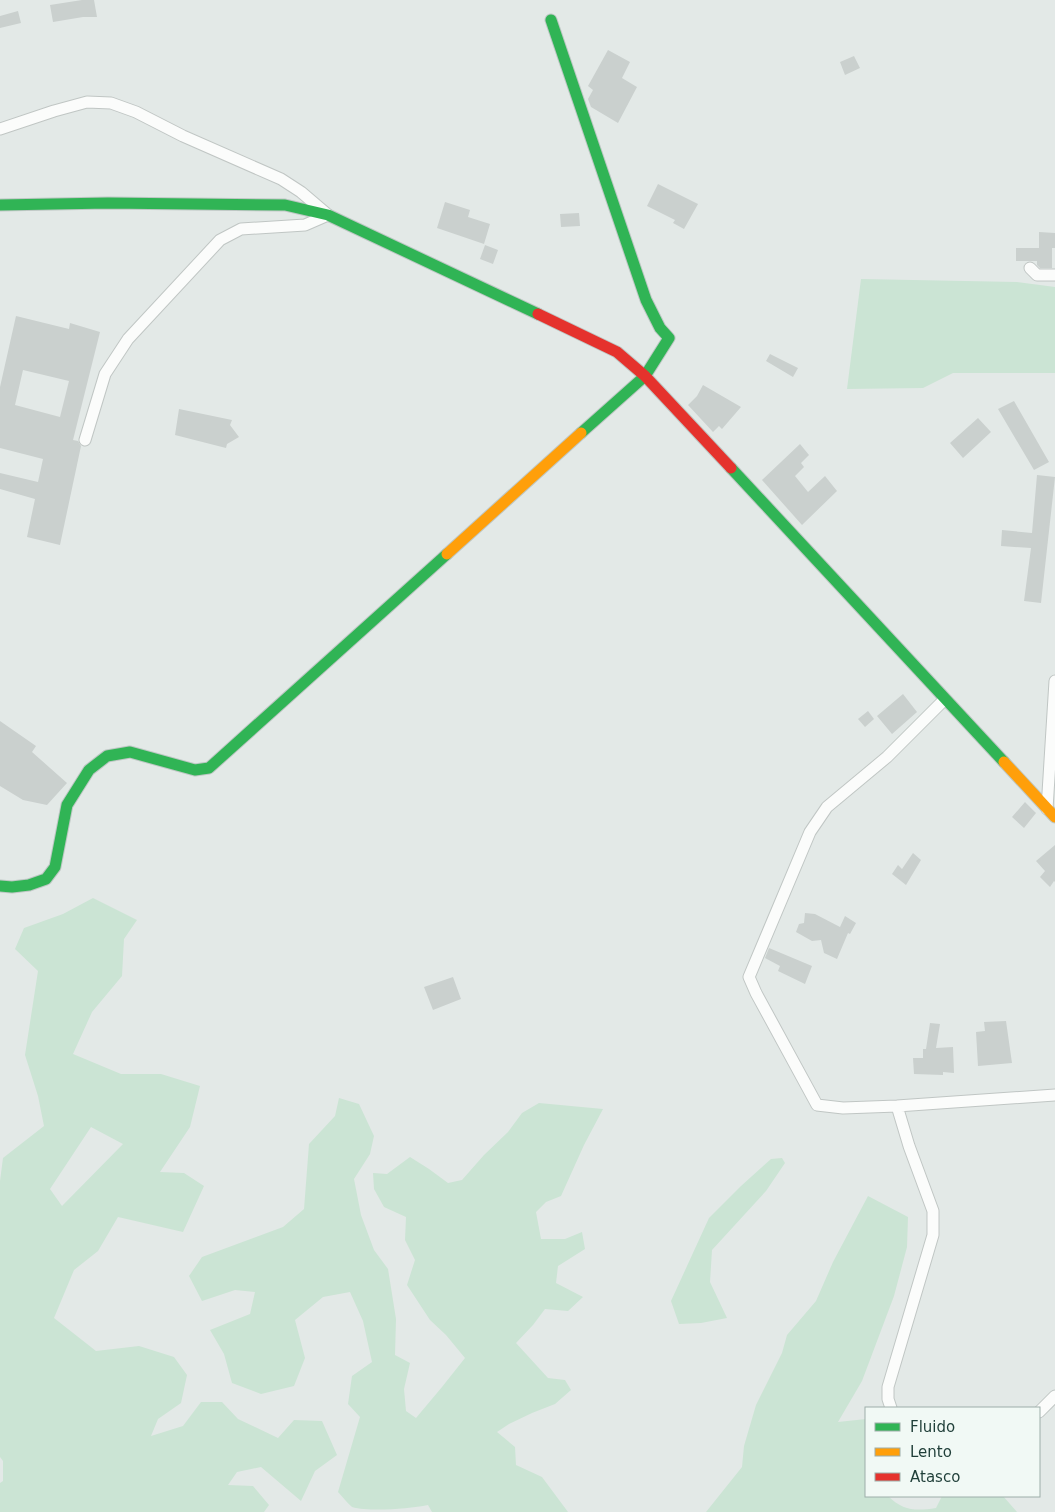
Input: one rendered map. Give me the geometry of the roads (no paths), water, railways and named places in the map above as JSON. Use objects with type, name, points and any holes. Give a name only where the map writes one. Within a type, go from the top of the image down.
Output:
[{"type":"street","points":[[0,886],[29,885],[46,879],[55,867],[68,805],[89,770],[107,756],[130,752],[195,770],[209,768],[645,376],[669,338],[660,328],[646,300],[551,20]]},
{"type":"street","points":[[0,129],[87,102],[110,103],[136,112],[206,146],[281,179],[301,192],[328,215]]},
{"type":"street","points":[[0,205],[108,203],[285,206],[328,215],[617,352],[645,376],[1051,813]]},
{"type":"street","points":[[85,440],[105,374],[128,339],[220,240],[241,229],[305,225],[328,215]]},
{"type":"street","points":[[1030,268],[1037,275],[1055,275]]},
{"type":"street","points":[[1051,813],[1055,680]]},
{"type":"street","points":[[945,699],[887,757],[827,807],[810,832],[749,977],[817,1105],[843,1108],[897,1106],[1055,1095]]},
{"type":"street","points":[[891,1407],[888,1399],[888,1387],[933,1236],[933,1211],[909,1146],[897,1106]]},
{"type":"street","points":[[1040,1411],[1055,1396]]}]
